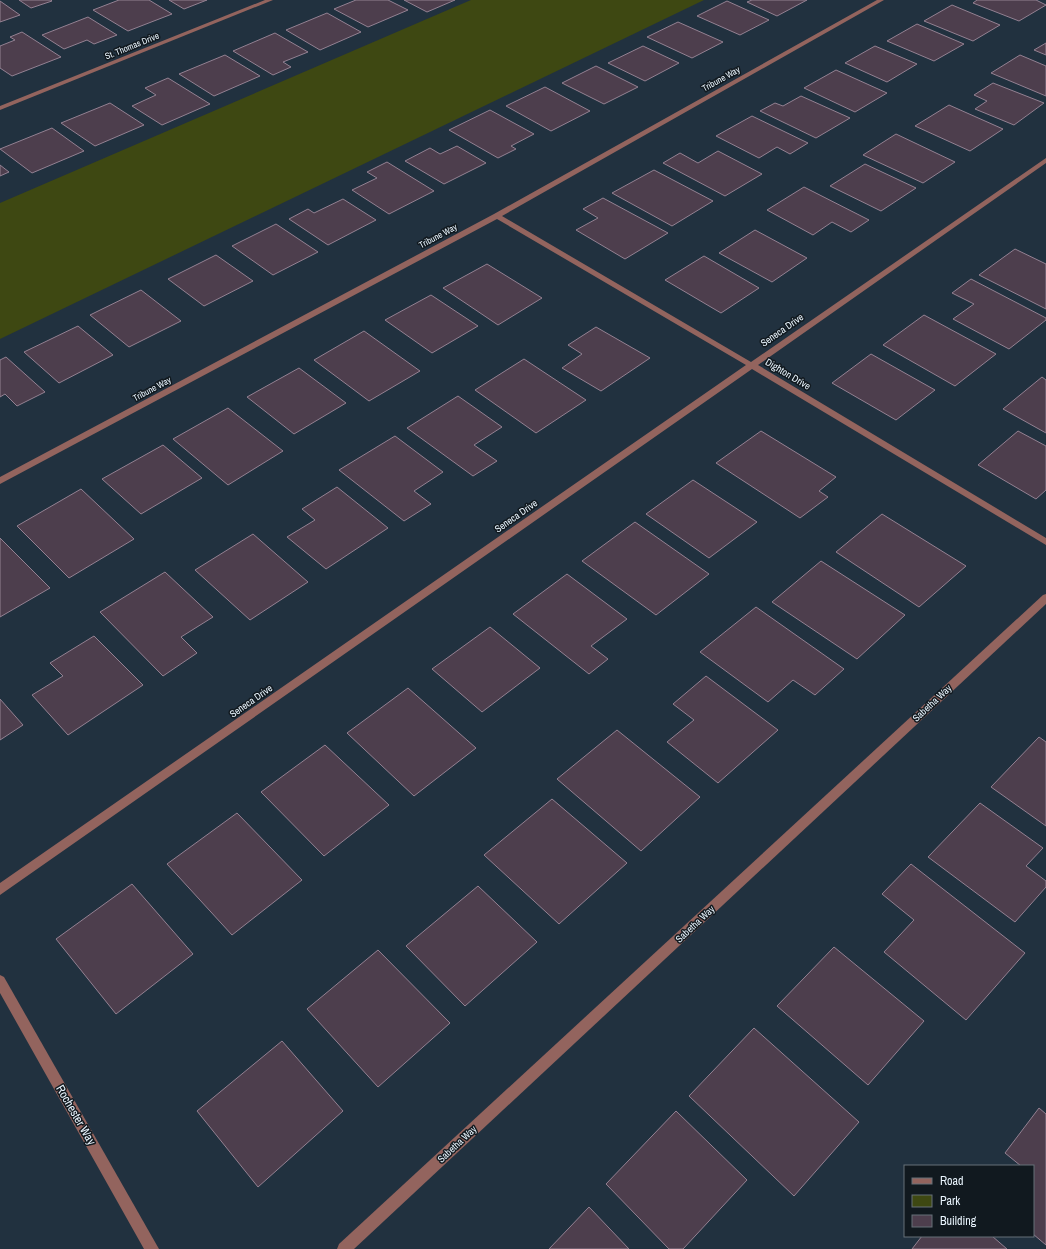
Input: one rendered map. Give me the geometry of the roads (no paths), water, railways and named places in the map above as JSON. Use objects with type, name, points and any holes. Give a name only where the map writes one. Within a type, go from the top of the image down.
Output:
[{"type":"street","name":"St. Thomas Drive","points":[[0,108],[270,0]]},
{"type":"street","name":"Tribune Way","points":[[0,481],[497,216],[881,0]]},
{"type":"street","name":"Seneca Drive","points":[[0,890],[1046,160]]},
{"type":"street","name":"Dighton Drive","points":[[497,216],[751,365],[1046,542]]},
{"type":"street","name":"Sabetha Way","points":[[344,1249],[1046,598]]},
{"type":"street","name":"Rochester Way","points":[[0,981],[152,1249]]}]
